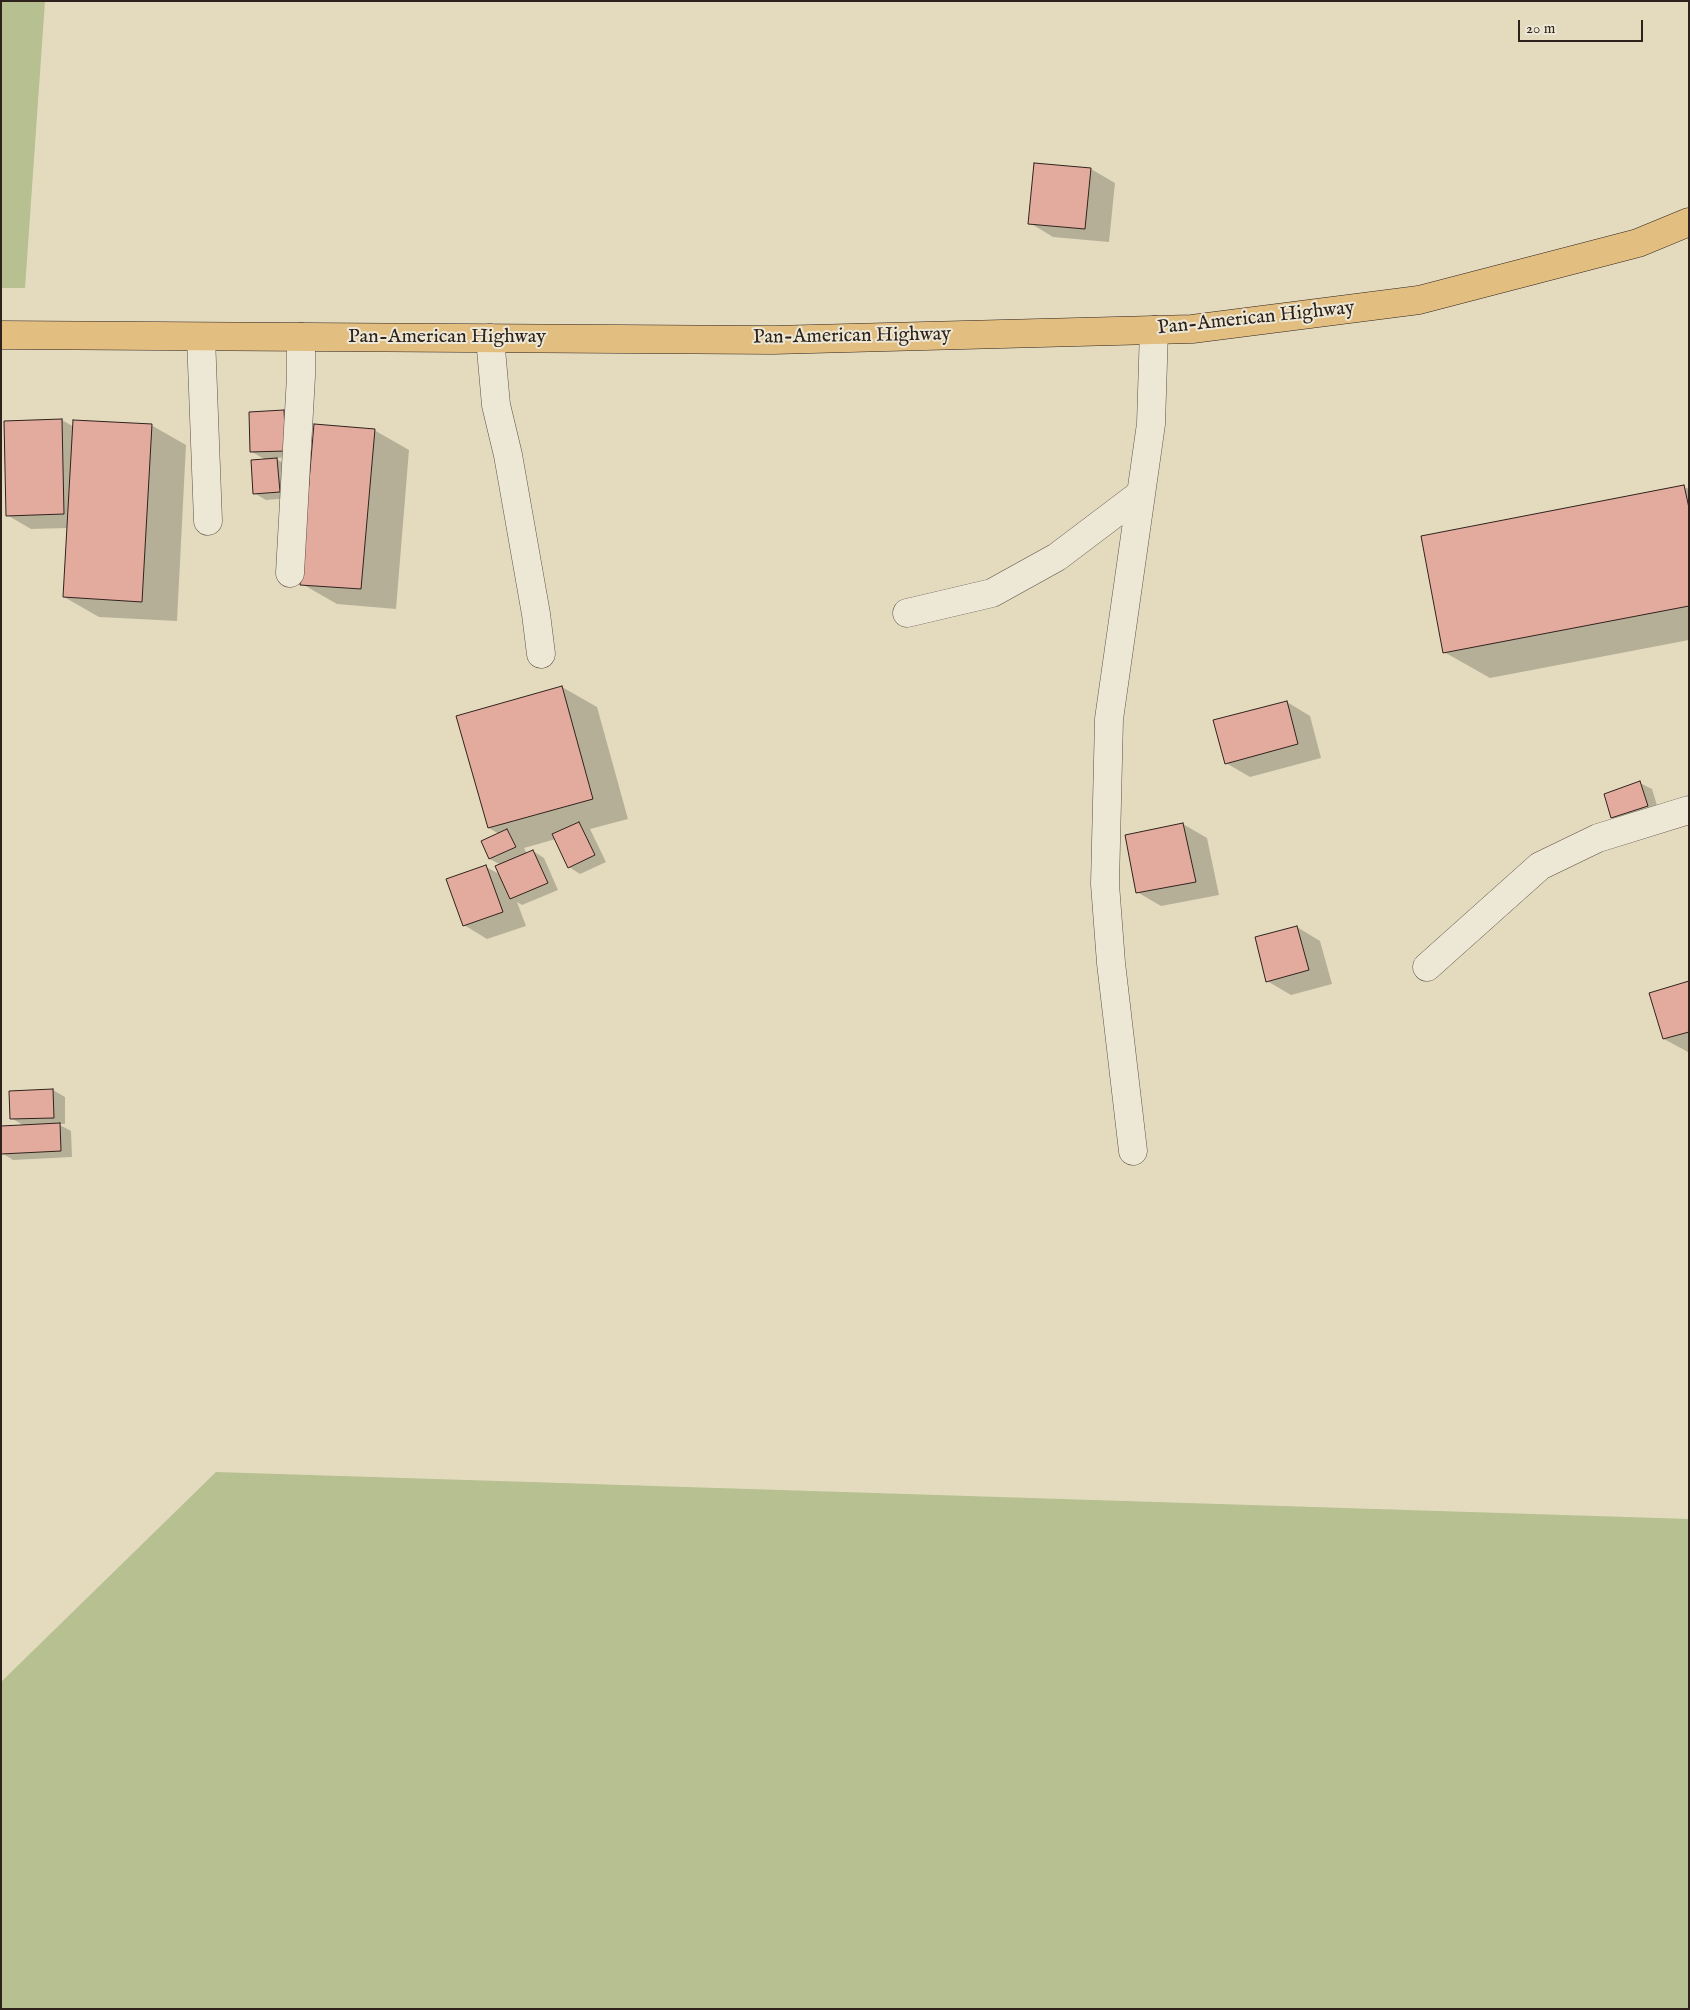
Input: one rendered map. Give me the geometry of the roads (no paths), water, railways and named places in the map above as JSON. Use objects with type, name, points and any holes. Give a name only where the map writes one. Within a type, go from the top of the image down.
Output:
[{"type":"highway","name":"Pan-American Highway","points":[[1,335],[773,340],[1192,329],[1418,300],[1638,243],[1689,222]]},
{"type":"street","points":[[1133,1151],[1110,963],[1105,884],[1109,719],[1139,495],[1151,424],[1154,330]]},
{"type":"street","points":[[201,337],[208,521]]},
{"type":"street","points":[[290,573],[301,376],[301,337]]},
{"type":"street","points":[[490,338],[496,405],[508,455],[536,614],[541,654]]},
{"type":"street","points":[[908,613],[992,593],[1058,557],[1139,495]]},
{"type":"street","points":[[1427,967],[1509,896],[1540,866],[1598,838],[1689,810]]}]
